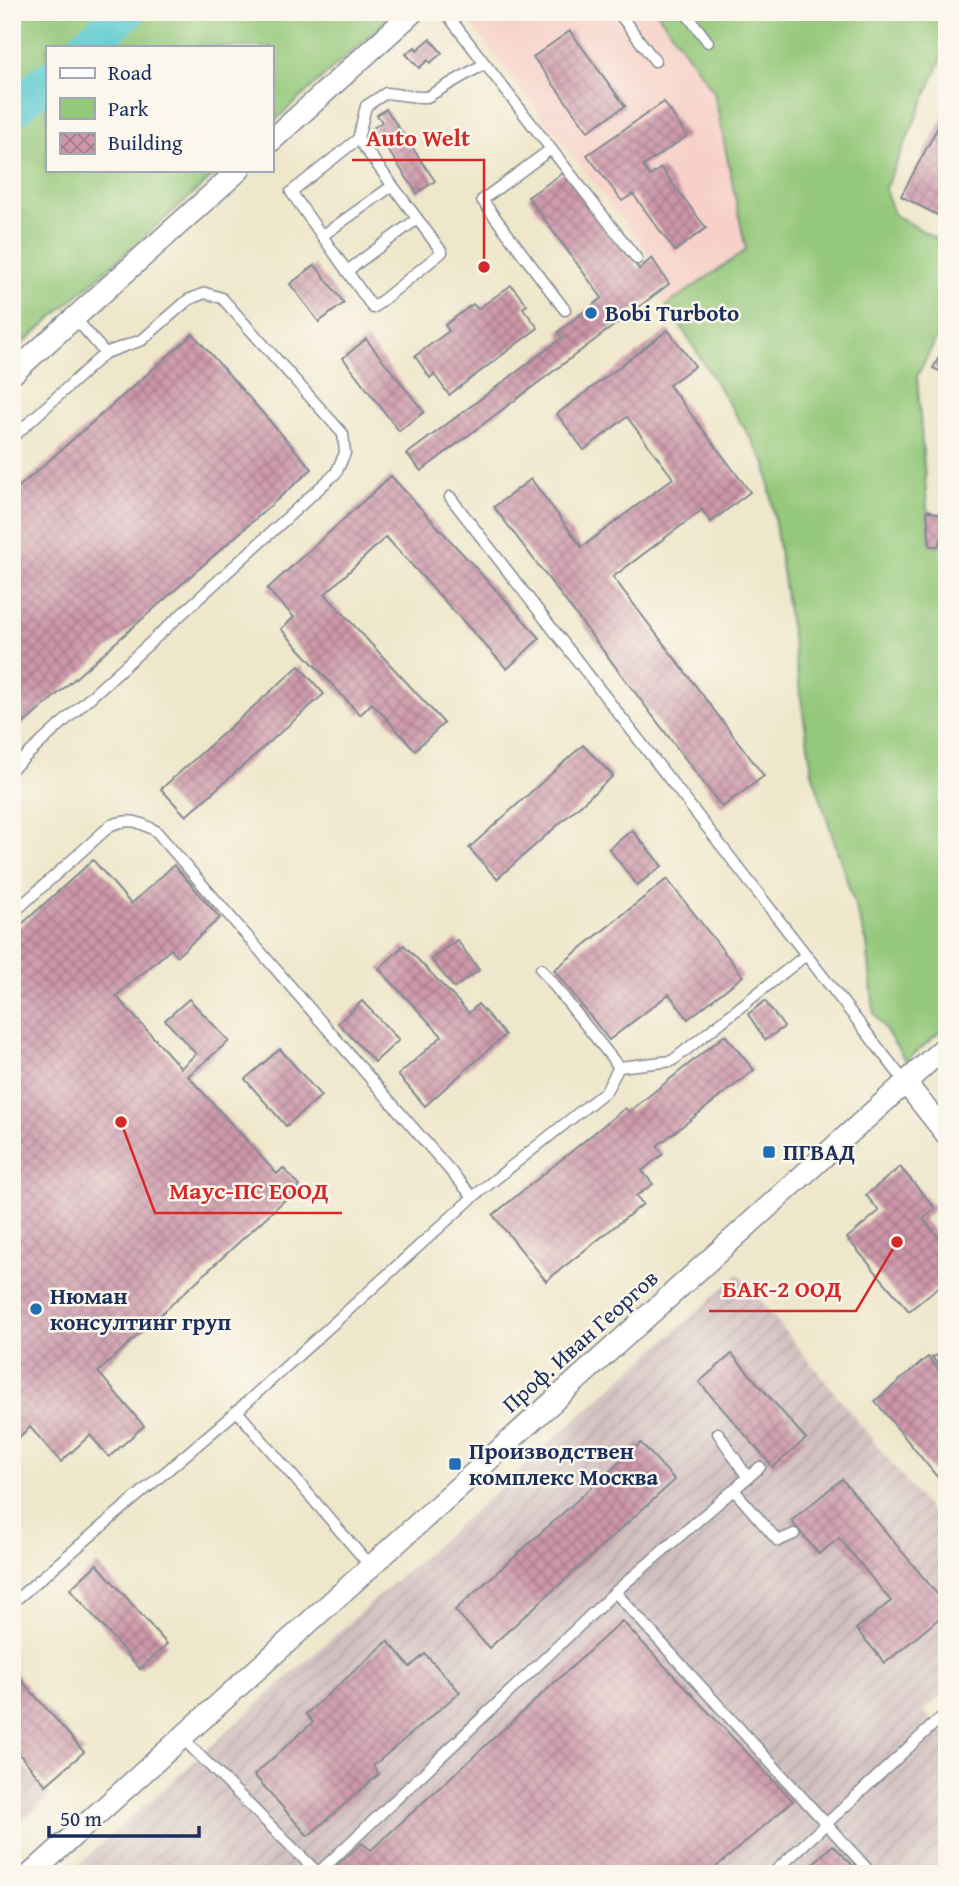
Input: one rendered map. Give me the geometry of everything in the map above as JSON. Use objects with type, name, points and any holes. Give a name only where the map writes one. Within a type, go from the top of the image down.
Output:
[{"type":"street","points":[[273,139],[413,12]]},
{"type":"street","points":[[12,374],[237,172]]},
{"type":"street","name":"Проф. Иван Георгов","points":[[41,1871],[181,1737],[947,1045]]},
{"type":"street","points":[[905,1082],[947,1135]]},
{"type":"lane","points":[[445,12],[638,259]]},
{"type":"lane","points":[[618,12],[655,61]]},
{"type":"lane","points":[[685,12],[708,42]]},
{"type":"lane","points":[[358,139],[442,253],[373,308],[291,192],[358,139],[366,106],[387,93],[427,97],[484,64]]},
{"type":"lane","points":[[551,149],[482,200],[565,310]]},
{"type":"lane","points":[[322,236],[392,186]]},
{"type":"lane","points":[[347,271],[417,219]]},
{"type":"lane","points":[[12,438],[106,353],[142,340],[187,300],[205,293],[222,298],[343,435],[345,453],[336,473],[12,769]]},
{"type":"lane","points":[[75,318],[106,353]]},
{"type":"lane","points":[[450,497],[905,1082]]},
{"type":"lane","points":[[12,914],[111,825],[126,820],[142,823],[156,831],[473,1197]]},
{"type":"lane","points":[[620,1067],[672,1061],[806,955]]},
{"type":"lane","points":[[541,969],[620,1067]]},
{"type":"lane","points":[[12,1603],[237,1411],[473,1197],[606,1091],[620,1067]]},
{"type":"lane","points":[[237,1411],[371,1567]]},
{"type":"lane","points":[[718,1433],[748,1478]]},
{"type":"lane","points":[[181,1737],[317,1873],[615,1592],[760,1467]]},
{"type":"lane","points":[[734,1490],[778,1541],[794,1534]]},
{"type":"lane","points":[[615,1592],[872,1874]]},
{"type":"lane","points":[[772,1874],[947,1712]]},
{"type":"shaded area","points":[[461,12],[657,12],[714,92],[746,250],[666,306],[660,299],[669,284],[652,258]]},
{"type":"shaded area","points":[[739,1274],[947,1532],[947,1691],[924,1711],[947,1737],[947,1862],[934,1874],[68,1874]]},
{"type":"shaded area","points":[[12,1753],[51,1796],[12,1830]]},
{"type":"green space","points":[[12,12],[396,12],[273,122],[273,46],[46,46],[46,172],[218,172],[12,353]]},
{"type":"green space","points":[[657,12],[947,12],[947,47],[885,189],[894,214],[947,245],[947,318],[917,376],[930,545],[938,546],[947,528],[947,1026],[906,1061],[874,1013],[867,943],[812,772],[766,463],[666,306],[746,250],[714,92]]},
{"type":"building","points":[[570,31],[625,106],[588,131],[533,57]]},
{"type":"building","points":[[430,39],[442,53],[419,68],[406,54],[415,47],[417,50]]},
{"type":"building","points":[[664,102],[687,136],[643,166],[650,176],[661,168],[706,228],[675,251],[633,194],[622,201],[587,155]]},
{"type":"building","points":[[386,109],[435,181],[417,193],[373,128],[382,122],[377,115]]},
{"type":"building","points":[[947,110],[947,220],[901,196]]},
{"type":"building","points":[[566,171],[639,269],[652,258],[669,284],[421,471],[407,454],[562,338],[558,332],[602,298],[528,197]]},
{"type":"building","points":[[315,265],[344,303],[319,322],[290,284]]},
{"type":"building","points":[[511,285],[527,305],[523,308],[538,328],[449,395],[434,374],[430,378],[415,356],[449,331],[445,325],[473,304],[478,309]]},
{"type":"building","points":[[668,330],[695,366],[669,385],[750,492],[711,522],[702,510],[613,577],[764,776],[722,807],[494,507],[531,479],[582,547],[673,478],[627,417],[584,450],[557,414]]},
{"type":"building","points":[[193,334],[312,469],[12,734],[12,493]]},
{"type":"building","points":[[366,339],[424,412],[399,431],[343,358]]},
{"type":"building","points":[[947,343],[947,375],[933,368]]},
{"type":"building","points":[[391,476],[540,638],[507,669],[386,537],[325,594],[444,723],[415,750],[372,703],[360,715],[281,629],[294,617],[267,589]]},
{"type":"building","points":[[927,510],[947,517],[947,528],[938,546],[930,546]]},
{"type":"building","points":[[299,666],[324,694],[186,816],[161,789]]},
{"type":"building","points":[[583,745],[613,776],[497,879],[469,848]]},
{"type":"building","points":[[632,830],[662,866],[637,885],[609,849]]},
{"type":"building","points":[[93,860],[131,904],[174,865],[220,918],[177,956],[171,949],[116,996],[181,1068],[196,1054],[165,1020],[189,999],[229,1041],[188,1076],[277,1174],[283,1168],[300,1186],[98,1372],[144,1426],[109,1457],[90,1435],[61,1462],[30,1427],[12,1444],[12,933]]},
{"type":"building","points":[[667,879],[743,976],[688,1019],[669,994],[609,1040],[554,970]]},
{"type":"building","points":[[457,940],[479,970],[454,988],[431,959]]},
{"type":"building","points":[[404,945],[469,1013],[478,1004],[505,1035],[425,1106],[398,1075],[442,1036],[379,969]]},
{"type":"building","points":[[362,1001],[399,1040],[375,1062],[338,1023]]},
{"type":"building","points":[[765,1001],[784,1027],[765,1040],[748,1014]]},
{"type":"building","points":[[725,1035],[754,1070],[657,1146],[663,1154],[642,1171],[653,1184],[636,1196],[643,1204],[546,1281],[493,1215],[625,1108],[629,1112]]},
{"type":"building","points":[[280,1049],[321,1096],[286,1126],[245,1079]]},
{"type":"building","points":[[900,1167],[935,1208],[923,1219],[947,1247],[947,1280],[909,1311],[847,1238],[879,1211],[866,1195]]},
{"type":"building","points":[[947,1352],[947,1375],[932,1357]]},
{"type":"building","points":[[732,1354],[806,1439],[773,1467],[699,1382]]},
{"type":"building","points":[[928,1357],[947,1380],[947,1489],[875,1401]]},
{"type":"building","points":[[641,1443],[675,1480],[489,1648],[455,1610]]},
{"type":"building","points":[[842,1479],[947,1606],[947,1612],[885,1663],[856,1629],[891,1601],[839,1538],[819,1554],[791,1521]]},
{"type":"building","points":[[97,1564],[167,1644],[140,1669],[70,1589]]},
{"type":"building","points":[[622,1621],[793,1801],[708,1874],[328,1874],[362,1843],[371,1850]]},
{"type":"building","points":[[388,1641],[410,1667],[425,1654],[460,1692],[373,1766],[379,1774],[308,1836],[254,1775],[313,1722],[306,1714]]},
{"type":"building","points":[[12,1669],[84,1752],[46,1785],[12,1746]]},
{"type":"building","points":[[833,1845],[861,1874],[802,1874]]},
{"type":"waterway","points":[[86,46],[126,12]]},
{"type":"waterway","points":[[12,110],[46,81]]},
{"type":"place","name":"Auto Welt","points":[[484,267]]},
{"type":"place","name":"Bobi Turboto","points":[[591,313]]},
{"type":"place","name":"Маус-ПС ЕООД","points":[[121,1122]]},
{"type":"place","name":"ПГВАД","points":[[769,1152]]},
{"type":"place","name":"БАК-2 ООД","points":[[897,1242]]},
{"type":"place","name":"Нюман консултинг груп","points":[[36,1309]]},
{"type":"place","name":"Производствен комплекс Москва","points":[[455,1464]]}]
